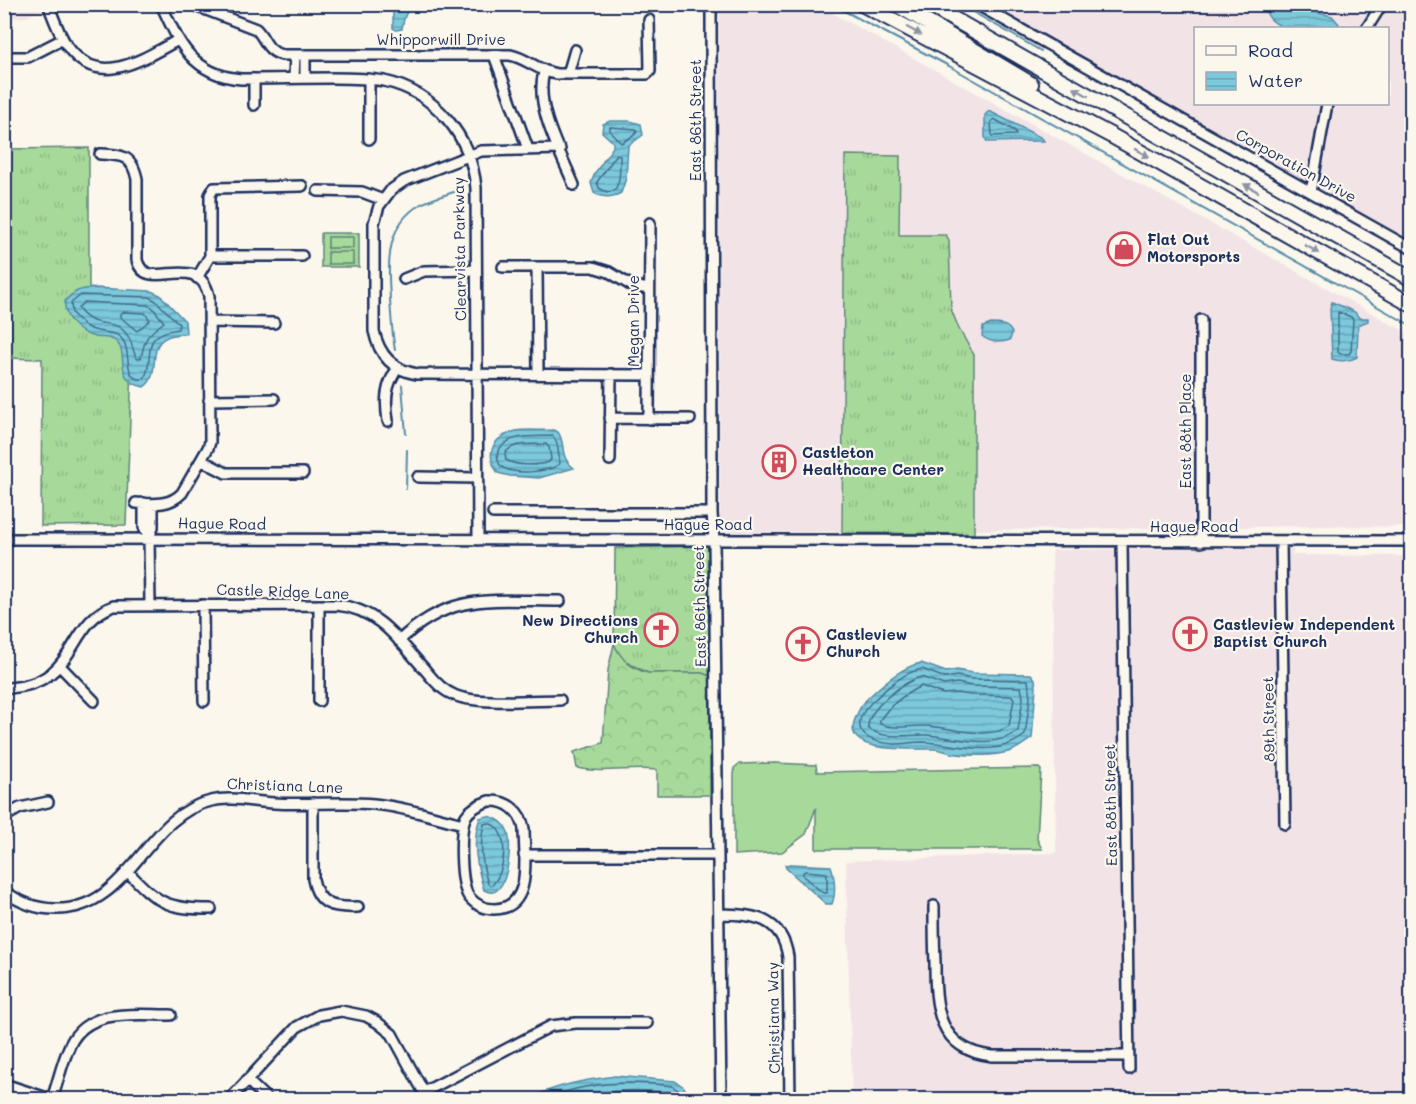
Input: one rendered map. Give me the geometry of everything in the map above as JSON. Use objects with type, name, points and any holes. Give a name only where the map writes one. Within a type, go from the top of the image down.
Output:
[{"type":"highway","points":[[862,4],[1112,136],[1412,305]]},
{"type":"highway","points":[[896,4],[1023,78],[1112,136]]},
{"type":"highway","points":[[927,4],[1412,279]]},
{"type":"street","points":[[48,4],[63,39],[80,58],[91,65],[110,69],[131,64],[178,40]]},
{"type":"street","name":"Clearvista Parkway","points":[[161,4],[178,40],[192,58],[210,71],[231,78],[369,79],[400,86],[430,102],[456,130],[469,155],[476,188],[478,540]]},
{"type":"street","name":"Whipporwill Drive","points":[[191,4],[256,29],[265,44],[273,52],[282,55],[494,55],[520,58],[544,72],[568,74],[647,74],[650,70],[649,20]]},
{"type":"street","name":"East 86th Street","points":[[711,4],[712,513],[721,1100]]},
{"type":"street","name":"Corporation Drive","points":[[976,4],[1412,249]]},
{"type":"street","points":[[1368,27],[1382,4]]},
{"type":"street","points":[[13,57],[28,57],[63,39]]},
{"type":"street","points":[[568,74],[574,50]]},
{"type":"street","points":[[294,78],[300,55]]},
{"type":"street","points":[[300,55],[305,78]]},
{"type":"street","points":[[494,55],[528,150]]},
{"type":"street","points":[[544,72],[541,88],[542,101],[574,185]]},
{"type":"street","points":[[254,79],[254,105]]},
{"type":"street","points":[[369,79],[369,139]]},
{"type":"street","points":[[1311,192],[1327,105]]},
{"type":"street","points":[[560,149],[488,150],[469,155],[404,181],[391,190],[382,200],[374,224],[374,331],[378,346],[385,357],[398,368],[417,374],[649,375]]},
{"type":"street","points":[[100,154],[121,155],[129,160],[135,169],[139,269],[144,274],[153,276],[183,272],[204,283],[209,293],[210,441],[179,496],[170,502],[144,503],[144,527],[149,538],[150,605]]},
{"type":"street","points":[[197,278],[210,256],[210,195],[213,189],[219,186],[302,186]]},
{"type":"street","points":[[318,191],[362,192],[382,200]]},
{"type":"street","name":"Megan Drive","points":[[649,419],[650,223]]},
{"type":"street","points":[[210,256],[302,256]]},
{"type":"street","points":[[503,267],[593,267],[609,272],[632,286],[649,289]]},
{"type":"street","points":[[537,267],[538,374]]},
{"type":"street","points":[[404,279],[424,271],[476,270]]},
{"type":"street","name":"East 88th Place","points":[[1201,320],[1201,542]]},
{"type":"street","points":[[209,322],[274,323]]},
{"type":"street","points":[[388,421],[387,388],[398,368]]},
{"type":"street","points":[[610,460],[611,375]]},
{"type":"street","points":[[209,400],[274,399]]},
{"type":"street","points":[[610,418],[690,419]]},
{"type":"street","points":[[201,460],[226,473],[303,473]]},
{"type":"street","points":[[418,477],[477,478]]},
{"type":"street","name":"Hague Road","points":[[493,513],[712,513]]},
{"type":"street","name":"Hague Road","points":[[4,539],[1412,541]]},
{"type":"street","name":"East 88th Street","points":[[1122,542],[1129,1069]]},
{"type":"street","name":"89th Street","points":[[1281,542],[1285,824]]},
{"type":"street","points":[[399,641],[428,617],[458,605],[483,601],[560,601]]},
{"type":"street","points":[[203,605],[204,701]]},
{"type":"street","points":[[320,605],[320,701]]},
{"type":"street","name":"Castle Ridge Lane","points":[[4,688],[34,683],[51,674],[69,655],[89,623],[100,613],[116,606],[320,605],[347,606],[365,612],[381,622],[435,681],[456,696],[475,700],[560,700]]},
{"type":"street","points":[[60,666],[93,701]]},
{"type":"street","name":"Christiana Lane","points":[[4,891],[34,906],[52,909],[87,903],[103,895],[171,821],[202,803],[233,798],[276,803],[360,803],[389,806],[463,824]]},
{"type":"street","points":[[495,801],[507,804],[522,820],[524,882],[522,891],[509,905],[500,908],[481,906],[471,899],[464,888],[463,824],[470,812],[483,803],[495,801]]},
{"type":"street","points":[[4,817],[20,808],[48,802]]},
{"type":"street","points":[[313,803],[313,879],[316,891],[324,901],[333,906],[358,907]]},
{"type":"street","points":[[524,855],[718,855]]},
{"type":"street","points":[[127,871],[151,895],[165,904],[183,909],[211,909]]},
{"type":"street","points":[[934,906],[937,1008],[945,1030],[956,1042],[973,1052],[992,1056],[1129,1056]]},
{"type":"street","name":"Christiana Way","points":[[719,914],[747,914],[759,917],[773,926],[784,941],[788,957],[790,1100]]},
{"type":"street","points":[[229,1100],[303,1023],[322,1014],[347,1012],[372,1019],[392,1035],[426,1096],[551,1026],[576,1023],[647,1023]]},
{"type":"street","points":[[4,1084],[53,1099],[70,1046],[79,1032],[88,1024],[110,1016],[171,1015]]},
{"type":"street","points":[[247,1080],[268,1100]]},
{"type":"shaded area","points":[[4,5],[41,5],[43,9],[27,17],[5,18]]},
{"type":"shaded area","points":[[669,5],[818,5],[1411,335],[1411,527],[729,533],[720,525],[719,16]]},
{"type":"shaded area","points":[[964,5],[1411,5],[1411,257]]},
{"type":"shaded area","points":[[1294,547],[1292,555],[1411,556],[1411,1099],[852,1099],[846,861],[1056,853],[1052,550]]},
{"type":"green space","points":[[89,148],[89,293],[133,341],[126,525],[41,526],[42,359],[5,358],[4,149]]},
{"type":"green space","points":[[845,155],[900,156],[899,235],[946,235],[949,240],[951,309],[974,355],[974,534],[842,533]]},
{"type":"green space","points":[[321,233],[359,233],[359,267],[321,267]]},
{"type":"green space","points":[[328,237],[353,237],[353,248],[328,248]]},
{"type":"green space","points":[[328,252],[353,252],[353,264],[328,264]]},
{"type":"green space","points":[[710,546],[710,676],[702,673],[648,673],[622,660],[614,644],[615,548]]},
{"type":"green space","points":[[614,644],[627,663],[648,673],[702,673],[710,676],[710,795],[657,795],[657,770],[577,768],[574,752],[603,743],[608,670]]},
{"type":"green space","points":[[739,764],[816,765],[817,772],[1039,768],[1041,770],[1037,839],[1042,849],[816,849],[816,808],[806,834],[782,852],[734,855],[734,768]]},
{"type":"water","points":[[375,5],[422,5],[410,9],[405,15],[402,29],[396,30],[393,28],[393,8]]},
{"type":"water","points":[[1273,5],[1283,5],[1332,16],[1339,24],[1338,27],[1278,25],[1266,12]]},
{"type":"water","points":[[989,111],[1044,141],[987,142],[985,115]]},
{"type":"water","points":[[610,121],[630,121],[641,124],[643,135],[628,146],[626,178],[621,193],[608,197],[594,193],[591,183],[595,173],[613,147],[613,142],[602,132],[603,124]]},
{"type":"water","points":[[95,288],[151,291],[160,295],[185,321],[186,333],[167,337],[157,347],[152,375],[144,387],[134,383],[124,372],[122,351],[114,340],[95,337],[83,332],[73,324],[66,313],[65,301],[72,294]]},
{"type":"water","points":[[1332,302],[1355,312],[1359,318],[1368,318],[1368,321],[1358,325],[1357,357],[1342,361],[1332,359],[1330,308]]},
{"type":"water","points":[[991,324],[1006,326],[1012,333],[1010,340],[995,342],[982,336],[983,327]]},
{"type":"water","points":[[554,430],[561,437],[564,455],[574,468],[539,478],[498,473],[491,453],[502,437],[516,431]]},
{"type":"water","points":[[921,663],[946,672],[957,670],[972,673],[1031,674],[1035,679],[1036,687],[1032,738],[1011,751],[982,755],[957,754],[935,749],[884,748],[860,740],[854,733],[854,722],[865,701],[894,676]]},
{"type":"water","points":[[488,816],[504,825],[509,844],[507,870],[501,885],[492,892],[484,890],[475,845],[480,818]]},
{"type":"water","points":[[785,865],[831,866],[834,885],[832,904],[826,904],[786,868]]},
{"type":"water","points":[[615,1076],[675,1081],[684,1087],[690,1099],[529,1099],[582,1081]]},
{"type":"waterway","points":[[831,4],[949,66],[1412,326]]},
{"type":"waterway","points":[[959,4],[1041,51]]},
{"type":"waterway","points":[[395,350],[389,272],[391,246],[395,234],[409,213],[421,204],[460,190]]},
{"type":"waterway","points":[[402,385],[406,434]]},
{"type":"waterway","points":[[406,489],[407,450]]},
{"type":"place","name":"Flat Out Motorsports","points":[[1124,249]]},
{"type":"place","name":"Castleton Healthcare Center","points":[[779,462]]},
{"type":"place","name":"New Directions Church","points":[[661,630]]},
{"type":"place","name":"Castleview Independent Baptist Church","points":[[1190,634]]},
{"type":"place","name":"Castleview Church","points":[[803,644]]}]
